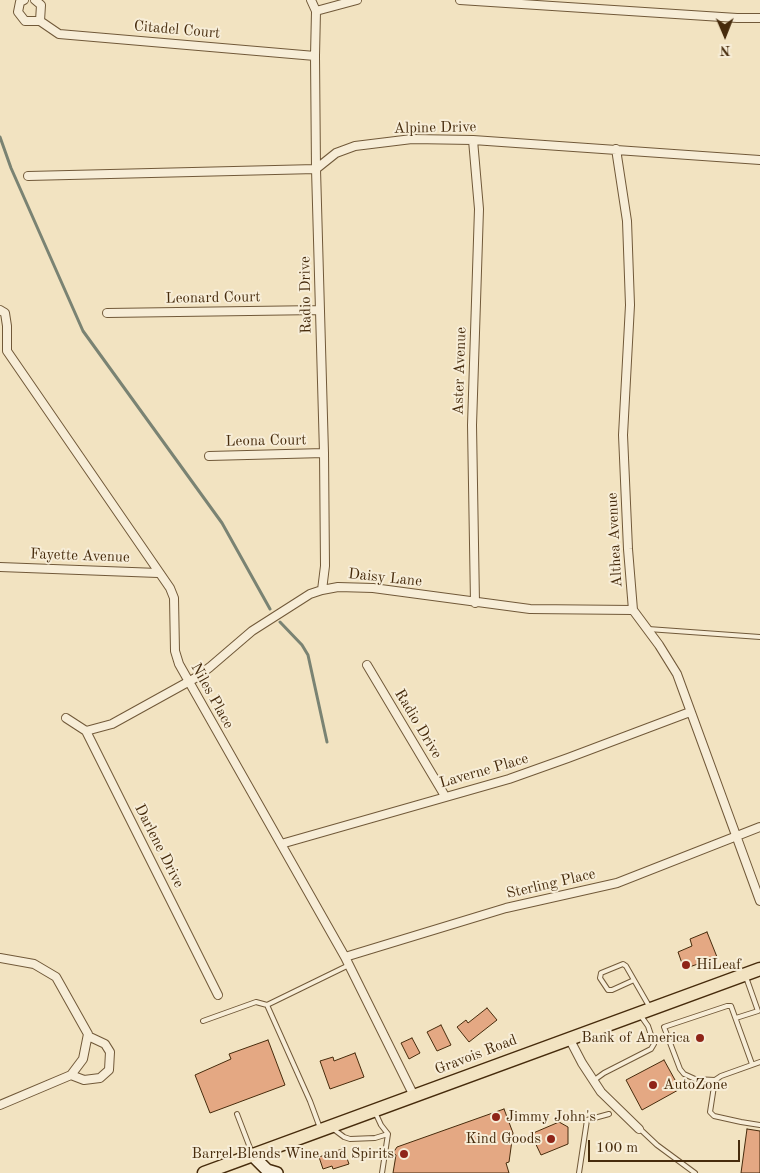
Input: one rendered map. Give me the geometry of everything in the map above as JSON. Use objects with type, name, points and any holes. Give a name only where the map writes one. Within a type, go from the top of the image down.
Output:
[{"type":"main road","name":"Gravois Road","points":[[204,1173],[760,969]]},
{"type":"street","name":"Citadel Court","points":[[24,0],[20,2],[18,12],[25,21],[40,21],[59,34],[314,56]]},
{"type":"street","points":[[35,0],[41,5],[40,21]]},
{"type":"street","name":"Radio Drive","points":[[312,0],[316,11],[314,56],[316,169],[324,453],[325,566],[322,590]]},
{"type":"street","points":[[316,11],[357,0]]},
{"type":"street","points":[[460,0],[760,18]]},
{"type":"street","name":"Alpine Drive","points":[[316,169],[336,153],[355,146],[412,139],[472,140],[760,160]]},
{"type":"street","name":"Aster Avenue","points":[[472,140],[479,209],[472,425],[475,603]]},
{"type":"street","name":"Althea Avenue","points":[[616,149],[627,221],[630,305],[623,435],[628,549],[633,610]]},
{"type":"street","points":[[28,176],[316,169]]},
{"type":"street","name":"Leonard Court","points":[[107,314],[320,310]]},
{"type":"street","name":"Niles Place","points":[[2,311],[8,326],[3,354],[170,588],[174,598],[175,651],[188,682],[347,961],[414,1096]]},
{"type":"street","name":"Leona Court","points":[[209,456],[324,453]]},
{"type":"street","name":"Fayette Avenue","points":[[0,567],[158,573]]},
{"type":"street","name":"Daisy Lane","points":[[86,731],[112,724],[188,682],[210,668],[252,631],[310,594],[322,590],[338,587],[372,588],[530,609],[633,610]]},
{"type":"street","points":[[633,610],[659,645],[677,674],[760,902]]},
{"type":"street","name":"Radio Drive","points":[[367,665],[445,796]]},
{"type":"street","name":"Laverne Place","points":[[281,844],[538,770],[690,712]]},
{"type":"street","points":[[66,718],[86,731]]},
{"type":"street","name":"Darlene Drive","points":[[86,731],[218,995]]},
{"type":"street","name":"Sterling Place","points":[[347,961],[506,908],[617,883],[760,827]]},
{"type":"street","points":[[0,958],[34,964],[56,977],[88,1034],[83,1059],[71,1075],[0,1105]]},
{"type":"street","points":[[71,1075],[84,1080],[100,1078],[109,1070],[110,1052],[105,1044],[88,1036]]},
{"type":"street","points":[[569,1038],[601,1092],[619,1112],[639,1129]]},
{"type":"street","points":[[609,1114],[619,1112]]},
{"type":"street","points":[[252,1155],[267,1170],[277,1173]]},
{"type":"lane","points":[[647,629],[760,636]]},
{"type":"lane","points":[[203,1021],[256,1002],[267,1005],[347,961]]},
{"type":"lane","points":[[593,1081],[604,1073],[642,1055],[654,1044],[634,980],[626,966],[623,964],[601,973],[600,978],[608,990],[634,980]]},
{"type":"lane","points":[[745,975],[760,1018]]},
{"type":"lane","points":[[267,1005],[310,1101],[326,1128],[350,1139],[375,1138],[388,1134]]},
{"type":"lane","points":[[752,1064],[731,1006],[664,1027],[680,1068],[684,1074],[695,1079],[715,1080],[760,1062]]},
{"type":"lane","points":[[736,1018],[759,1011]]},
{"type":"lane","points":[[715,1080],[710,1112],[714,1116],[760,1125]]},
{"type":"lane","points":[[375,1110],[381,1125],[388,1134],[382,1173]]},
{"type":"lane","points":[[236,1114],[252,1155]]},
{"type":"lane","points":[[579,1173],[587,1120],[609,1114]]},
{"type":"lane","points":[[639,1129],[695,1173]]},
{"type":"building","points":[[707,932],[717,957],[684,969],[678,952],[692,946],[690,939]]},
{"type":"building","points":[[487,1008],[497,1020],[469,1042],[457,1027],[466,1020],[468,1023]]},
{"type":"building","points":[[441,1025],[451,1045],[437,1051],[427,1032]]},
{"type":"building","points":[[412,1038],[420,1053],[409,1059],[401,1043]]},
{"type":"building","points":[[268,1040],[285,1085],[210,1113],[195,1075],[231,1059],[229,1054]]},
{"type":"building","points":[[355,1053],[364,1077],[330,1089],[320,1061],[333,1057],[334,1061]]},
{"type":"building","name":"AutoZone","points":[[664,1060],[680,1089],[642,1110],[626,1080]]},
{"type":"building","points":[[504,1109],[513,1133],[509,1162],[506,1163],[509,1173],[393,1173],[396,1155],[393,1153],[397,1147]]},
{"type":"building","name":"Kind Goods","points":[[559,1122],[568,1127],[568,1144],[541,1155],[531,1134]]},
{"type":"building","points":[[747,1129],[760,1131],[760,1173],[741,1173]]},
{"type":"building","points":[[342,1149],[349,1164],[333,1169],[332,1166],[323,1169],[319,1157]]},
{"type":"waterway","points":[[0,137],[11,168],[83,331],[222,523],[270,609]]},
{"type":"waterway","points":[[280,622],[302,645],[308,655],[327,742]]},
{"type":"place","name":"HiLeaf","points":[[686,965]]},
{"type":"place","name":"Bank of America","points":[[700,1038]]},
{"type":"place","name":"AutoZone","points":[[653,1085]]},
{"type":"place","name":"Jimmy John's","points":[[496,1117]]},
{"type":"place","name":"Kind Goods","points":[[551,1139]]},
{"type":"place","name":"Barrel Blends Wine and Spirits","points":[[404,1154]]}]
